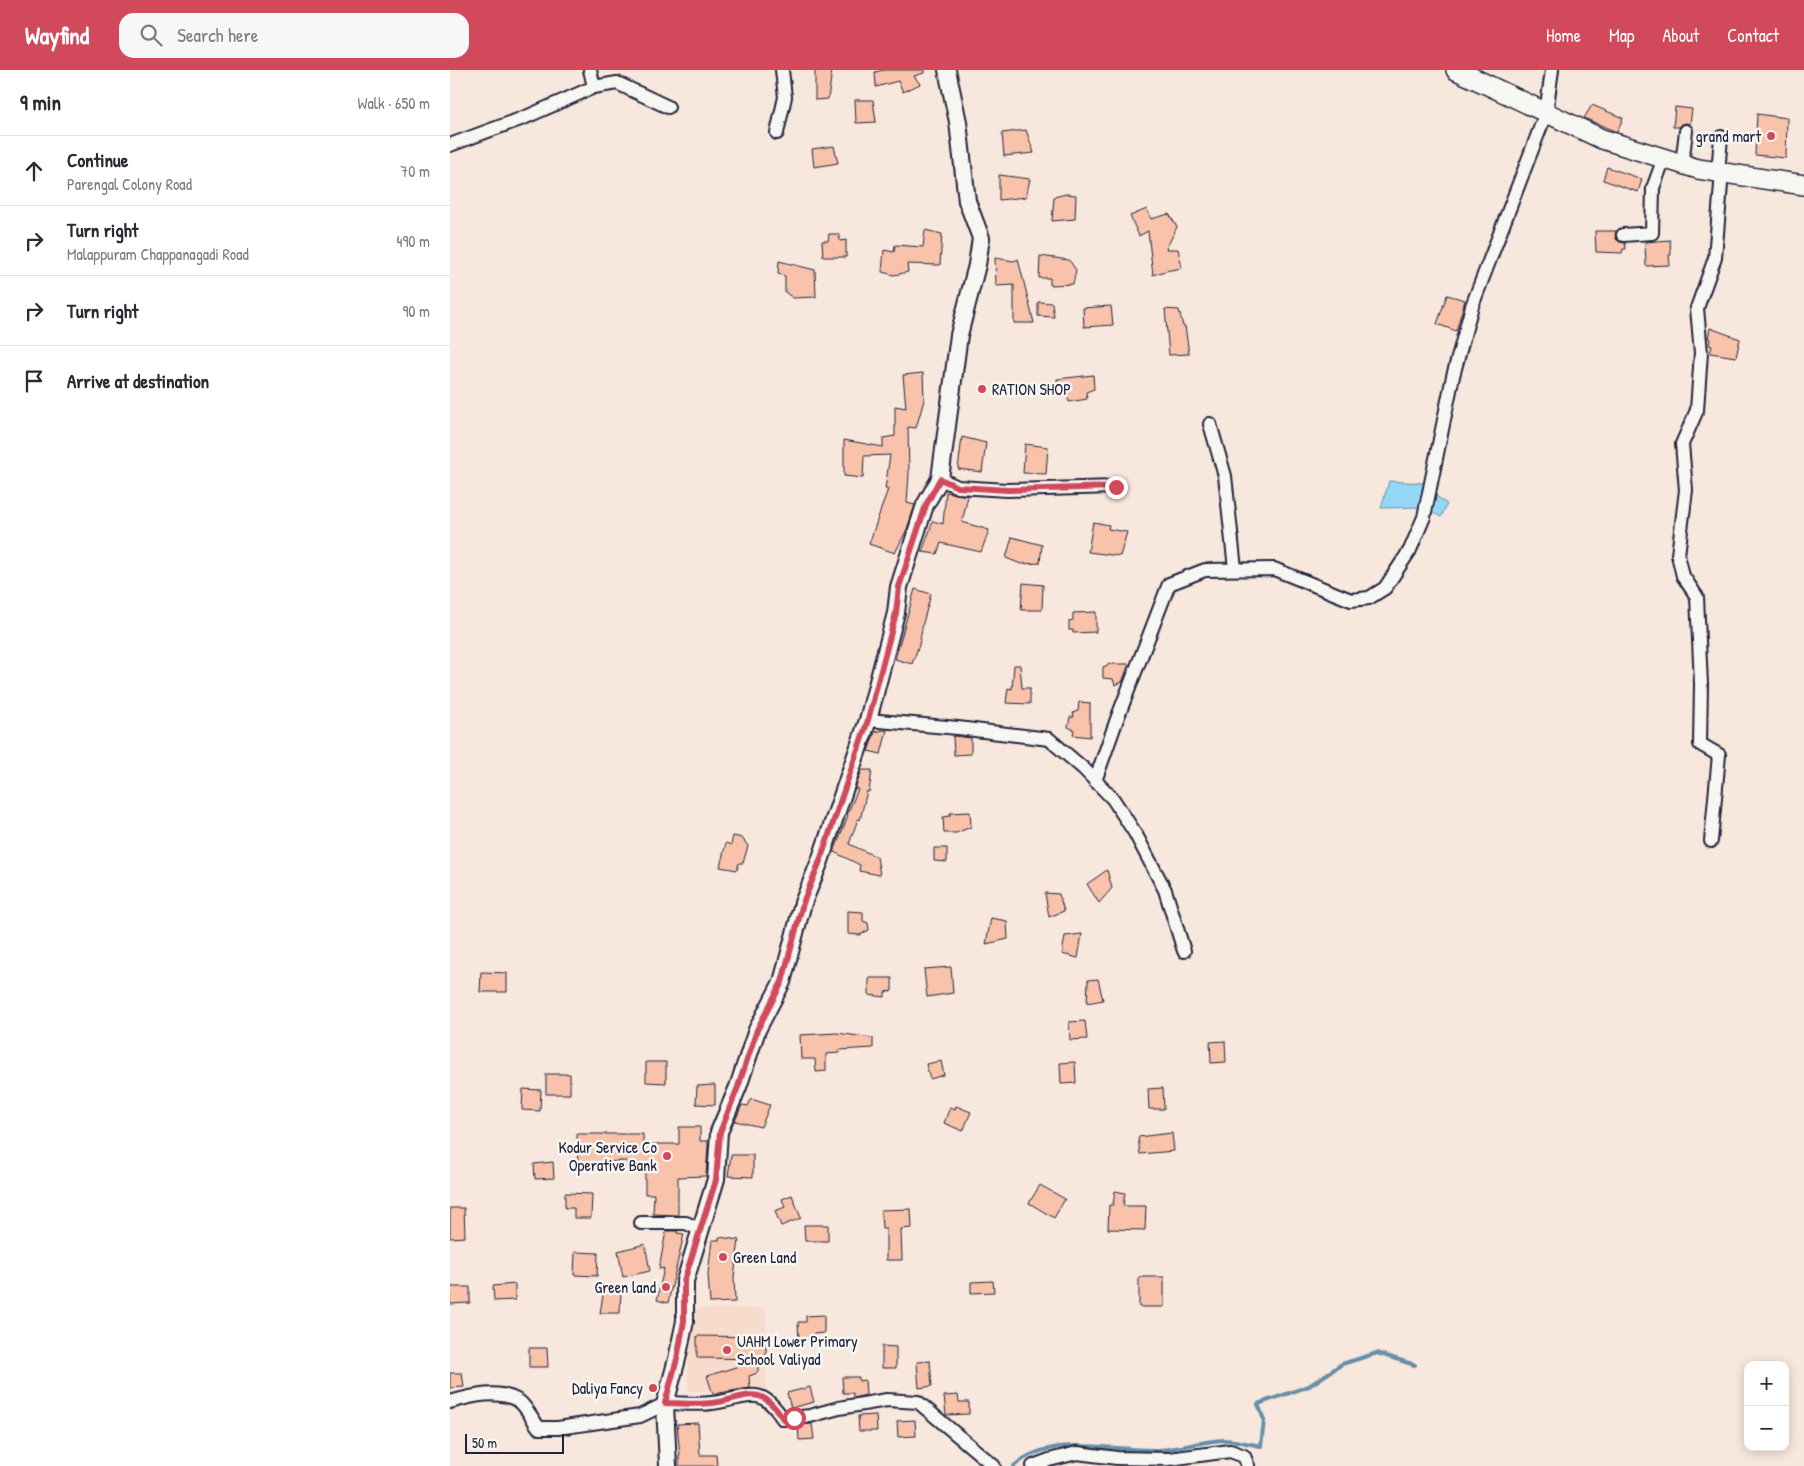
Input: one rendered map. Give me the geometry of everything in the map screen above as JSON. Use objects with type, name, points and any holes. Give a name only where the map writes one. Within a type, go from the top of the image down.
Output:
[{"type":"main road","points":[[1456,70],[1602,139],[1698,169],[1804,185]]},
{"type":"street","points":[[590,70],[594,87]]},
{"type":"street","points":[[777,133],[784,97],[782,70]]},
{"type":"street","points":[[668,1466],[665,1404],[677,1359],[684,1321],[684,1281],[702,1230],[716,1180],[720,1132],[738,1087],[757,1030],[782,982],[803,903],[820,861],[868,720],[896,613],[899,587],[926,505],[940,479],[959,335],[977,266],[981,238],[967,201],[958,122],[947,70]]},
{"type":"street","points":[[1095,781],[1117,718],[1170,584],[1205,570],[1274,569],[1351,600],[1369,598],[1385,588],[1410,550],[1424,517],[1453,376],[1472,306],[1546,113],[1552,70]]},
{"type":"street","points":[[450,145],[526,117],[594,87],[617,84],[668,107]]},
{"type":"street","points":[[1682,164],[1686,131]]},
{"type":"street","points":[[1711,840],[1719,755],[1700,744],[1697,597],[1682,576],[1678,555],[1686,490],[1682,444],[1697,410],[1701,354],[1697,308],[1715,258],[1721,137]]},
{"type":"street","points":[[1623,235],[1652,232],[1653,188],[1664,158]]},
{"type":"street","points":[[1210,424],[1225,476],[1234,569]]},
{"type":"street","points":[[940,479],[958,487],[1008,490],[1116,487]]},
{"type":"street","points":[[868,720],[976,729],[1049,739],[1113,799],[1135,833],[1165,890],[1184,951]]},
{"type":"street","points":[[641,1222],[686,1223],[702,1230]]},
{"type":"street","points":[[450,1402],[468,1397],[502,1394],[520,1403],[539,1428],[558,1428],[640,1416],[665,1404],[712,1403],[748,1395],[760,1396],[774,1406],[783,1419],[810,1416],[839,1408],[887,1400],[918,1402],[994,1466]]},
{"type":"street","points":[[1033,1466],[1077,1453],[1117,1458],[1169,1459],[1230,1451],[1244,1456],[1248,1466]]},
{"type":"shaded area","name":"UAHM Lower Primary School Valiyad","points":[[766,1308],[766,1391],[688,1391],[688,1309]]},
{"type":"water","points":[[1389,481],[1426,483],[1436,496],[1447,504],[1441,517],[1422,507],[1381,508]]},
{"type":"building","points":[[815,70],[832,70],[828,99],[815,100]]},
{"type":"building","points":[[884,70],[924,70],[924,73],[914,76],[920,84],[903,92],[898,81],[876,87],[875,72]]},
{"type":"building","points":[[855,100],[873,100],[876,122],[856,123]]},
{"type":"building","points":[[1592,105],[1623,118],[1617,132],[1584,118]]},
{"type":"building","points":[[1675,107],[1692,109],[1690,124],[1686,123],[1679,127],[1673,127]]},
{"type":"building","name":"grand mart","points":[[1757,114],[1787,118],[1786,158],[1755,155]]},
{"type":"building","points":[[1026,130],[1034,153],[1004,156],[1002,133]]},
{"type":"building","points":[[834,146],[838,163],[814,167],[812,149]]},
{"type":"building","points":[[1607,167],[1642,179],[1638,192],[1603,180]]},
{"type":"building","points":[[999,175],[1030,179],[1026,197],[999,200]]},
{"type":"building","points":[[1066,194],[1076,195],[1075,219],[1052,221],[1054,197]]},
{"type":"building","points":[[1147,209],[1151,219],[1169,214],[1177,227],[1166,249],[1178,249],[1182,268],[1153,275],[1148,231],[1139,236],[1130,216]]},
{"type":"building","points":[[925,230],[942,234],[940,265],[907,264],[908,272],[894,275],[882,272],[884,250],[894,252],[895,245],[923,247]]},
{"type":"building","points":[[1595,231],[1616,231],[1616,239],[1625,243],[1626,249],[1623,249],[1622,253],[1596,252]]},
{"type":"building","points":[[829,234],[839,234],[840,241],[846,240],[846,257],[823,257],[822,241],[828,241]]},
{"type":"building","points":[[1670,240],[1670,265],[1646,266],[1645,242]]},
{"type":"building","points":[[1040,256],[1069,260],[1076,270],[1073,284],[1050,285],[1050,278],[1039,278]]},
{"type":"building","points":[[995,258],[1014,261],[1018,259],[1034,323],[1014,323],[1014,285],[996,286]]},
{"type":"building","points":[[779,261],[815,270],[816,297],[793,298],[785,292],[785,276],[778,274]]},
{"type":"building","points":[[1447,295],[1465,300],[1456,331],[1437,324]]},
{"type":"building","points":[[1038,302],[1052,303],[1054,317],[1038,316]]},
{"type":"building","points":[[1111,306],[1113,325],[1084,327],[1083,308]]},
{"type":"building","points":[[1165,309],[1179,310],[1183,326],[1185,326],[1189,354],[1169,355]]},
{"type":"building","points":[[1710,328],[1740,339],[1736,357],[1710,353],[1712,346],[1709,345],[1710,339],[1708,338]]},
{"type":"building","points":[[923,373],[924,400],[916,428],[908,427],[909,474],[907,503],[915,505],[907,529],[895,553],[869,544],[888,489],[885,489],[890,455],[864,456],[863,478],[844,476],[844,440],[883,447],[883,438],[895,436],[895,406],[906,408],[903,375]]},
{"type":"building","points":[[1093,375],[1094,389],[1086,392],[1087,399],[1069,402],[1067,395],[1058,394],[1057,379]]},
{"type":"building","points":[[962,437],[986,443],[982,472],[958,469]]},
{"type":"building","points":[[1025,444],[1048,447],[1046,474],[1023,473]]},
{"type":"building","points":[[946,492],[968,496],[962,522],[989,530],[981,552],[941,543],[937,554],[922,552],[933,521],[943,524]]},
{"type":"building","points":[[1093,522],[1109,525],[1108,529],[1127,532],[1120,556],[1088,552]]},
{"type":"building","points":[[1012,537],[1042,545],[1040,563],[1021,564],[1006,558]]},
{"type":"building","points":[[1023,583],[1043,585],[1042,610],[1021,610]]},
{"type":"building","points":[[915,589],[931,594],[919,645],[912,664],[895,659]]},
{"type":"building","points":[[1096,612],[1096,632],[1073,633],[1073,630],[1069,630],[1069,621],[1073,620],[1073,613]]},
{"type":"building","points":[[1110,664],[1129,664],[1122,682],[1115,685],[1113,679],[1103,678],[1103,667]]},
{"type":"building","points":[[1014,665],[1020,665],[1022,688],[1030,688],[1030,704],[1006,703],[1008,688],[1012,689]]},
{"type":"building","points":[[1079,702],[1090,703],[1090,737],[1073,735],[1074,730],[1068,727],[1070,717],[1074,717],[1073,713],[1078,711]]},
{"type":"building","points":[[887,730],[881,754],[868,751],[875,732]]},
{"type":"building","points":[[953,736],[971,738],[971,754],[954,755]]},
{"type":"building","points":[[862,770],[872,770],[869,792],[867,791],[860,820],[858,819],[849,844],[877,857],[880,875],[859,871],[860,865],[834,852],[858,789],[855,789]]},
{"type":"building","points":[[970,812],[971,827],[956,833],[944,833],[943,817],[950,816],[950,813]]},
{"type":"building","points":[[733,836],[742,838],[748,846],[743,863],[739,863],[737,870],[720,867],[726,843],[731,845]]},
{"type":"building","points":[[934,848],[947,848],[947,862],[934,861]]},
{"type":"building","points":[[1107,870],[1112,888],[1099,903],[1087,884]]},
{"type":"building","points":[[1045,893],[1059,894],[1064,911],[1049,917]]},
{"type":"building","points":[[848,911],[863,912],[863,921],[868,923],[869,930],[860,935],[848,934]]},
{"type":"building","points":[[991,918],[1007,921],[1008,939],[986,944]]},
{"type":"building","points":[[1082,934],[1078,958],[1062,954],[1065,936]]},
{"type":"building","points":[[951,967],[953,993],[927,997],[924,969]]},
{"type":"building","points":[[481,972],[507,973],[507,992],[480,992]]},
{"type":"building","points":[[869,978],[892,978],[892,991],[885,992],[885,997],[869,995]]},
{"type":"building","points":[[1098,979],[1103,1000],[1087,1003],[1088,980]]},
{"type":"building","points":[[1085,1021],[1087,1039],[1070,1040],[1069,1022]]},
{"type":"building","points":[[837,1033],[873,1038],[873,1048],[839,1050],[839,1053],[826,1054],[826,1071],[816,1072],[815,1059],[801,1059],[800,1035]]},
{"type":"building","points":[[1225,1041],[1226,1062],[1211,1063],[1210,1042]]},
{"type":"building","points":[[941,1061],[944,1075],[930,1079],[926,1064]]},
{"type":"building","points":[[646,1062],[666,1062],[666,1083],[646,1082]]},
{"type":"building","points":[[1075,1062],[1076,1083],[1061,1084],[1060,1063]]},
{"type":"building","points":[[546,1074],[570,1074],[570,1094],[546,1094]]},
{"type":"building","points":[[715,1085],[715,1105],[696,1104],[697,1086]]},
{"type":"building","points":[[1163,1088],[1164,1109],[1149,1109],[1148,1089]]},
{"type":"building","points":[[523,1089],[541,1090],[540,1111],[522,1110]]},
{"type":"building","points":[[751,1099],[770,1105],[761,1127],[735,1121],[742,1105],[748,1106]]},
{"type":"building","points":[[956,1106],[971,1112],[963,1131],[944,1123],[950,1107],[955,1109]]},
{"type":"building","points":[[679,1127],[700,1127],[700,1141],[708,1141],[708,1146],[706,1176],[678,1177],[678,1215],[653,1214],[654,1194],[645,1194],[645,1168],[627,1169],[627,1161],[599,1162],[599,1167],[578,1167],[577,1134],[643,1134],[643,1144],[679,1144]]},
{"type":"building","points":[[1172,1133],[1174,1151],[1140,1154],[1138,1137]]},
{"type":"building","points":[[731,1155],[753,1155],[753,1177],[728,1176]]},
{"type":"building","points":[[553,1162],[554,1178],[535,1179],[534,1164]]},
{"type":"building","points":[[1040,1185],[1065,1199],[1054,1218],[1029,1203]]},
{"type":"building","points":[[1115,1191],[1125,1193],[1123,1206],[1146,1206],[1145,1230],[1108,1229],[1109,1205],[1113,1205]]},
{"type":"building","points":[[565,1193],[592,1194],[591,1218],[574,1218],[574,1208],[565,1208]]},
{"type":"building","points":[[792,1195],[801,1218],[781,1226],[775,1211],[785,1207],[782,1199]]},
{"type":"building","points":[[450,1208],[464,1208],[465,1237],[450,1238]]},
{"type":"building","points":[[911,1209],[912,1228],[901,1229],[902,1260],[886,1260],[886,1229],[882,1229],[881,1210]]},
{"type":"building","points":[[804,1225],[828,1225],[828,1241],[805,1241]]},
{"type":"building","points":[[666,1231],[677,1231],[677,1233],[684,1234],[668,1303],[657,1300],[664,1268],[659,1269]]},
{"type":"building","points":[[719,1237],[739,1240],[734,1277],[735,1302],[710,1303],[708,1274],[712,1240],[719,1240]]},
{"type":"building","points":[[645,1244],[650,1271],[623,1277],[618,1251]]},
{"type":"building","points":[[575,1252],[598,1253],[597,1276],[574,1275]]},
{"type":"building","points":[[1139,1277],[1164,1277],[1164,1307],[1139,1307]]},
{"type":"building","points":[[993,1281],[994,1292],[971,1293],[971,1282]]},
{"type":"building","points":[[515,1284],[515,1300],[494,1301],[493,1286]]},
{"type":"building","points":[[450,1287],[470,1287],[470,1303],[450,1304]]},
{"type":"building","points":[[604,1289],[621,1291],[620,1313],[600,1313]]},
{"type":"building","points":[[824,1315],[824,1333],[813,1334],[813,1339],[799,1340],[798,1322],[806,1322],[806,1316]]},
{"type":"building","points":[[697,1336],[766,1337],[766,1359],[697,1358]]},
{"type":"building","points":[[882,1346],[896,1347],[896,1368],[882,1368]]},
{"type":"building","points":[[529,1348],[547,1348],[548,1367],[529,1367]]},
{"type":"building","points":[[758,1360],[758,1371],[749,1376],[750,1388],[713,1394],[707,1376]]},
{"type":"building","points":[[930,1361],[932,1386],[919,1388],[917,1362]]},
{"type":"building","points":[[450,1373],[462,1373],[464,1387],[450,1388]]},
{"type":"building","points":[[842,1377],[859,1377],[859,1381],[865,1380],[866,1395],[853,1398],[853,1393],[843,1393]]},
{"type":"building","points":[[810,1387],[814,1402],[791,1408],[787,1393]]},
{"type":"building","points":[[958,1395],[959,1402],[969,1402],[969,1414],[946,1415],[944,1396]]},
{"type":"building","points":[[876,1415],[877,1431],[859,1431],[858,1416]]},
{"type":"building","points":[[915,1420],[916,1436],[898,1437],[897,1421]]},
{"type":"building","points":[[698,1423],[700,1455],[716,1455],[717,1466],[679,1466],[677,1424]]},
{"type":"building","points":[[812,1424],[814,1439],[799,1440],[798,1425]]},
{"type":"waterway","points":[[1014,1466],[1029,1456],[1046,1449],[1064,1447],[1084,1446],[1159,1450],[1223,1440],[1261,1446],[1264,1420],[1258,1404],[1309,1386],[1342,1364],[1377,1353],[1415,1365]]},
{"type":"place","name":"grand mart","points":[[1771,136]]},
{"type":"place","name":"RATION SHOP","points":[[982,389]]},
{"type":"place","name":"Kodur Service Co Operative Bank","points":[[667,1156]]},
{"type":"place","name":"Green Land","points":[[723,1257]]},
{"type":"place","name":"Green land","points":[[666,1287]]},
{"type":"place","name":"UAHM Lower Primary School Valiyad","points":[[727,1350]]},
{"type":"place","name":"Daliya Fancy","points":[[653,1388]]},
{"type":"route","points":[[794,1418],[783,1419],[774,1406],[760,1396],[748,1395],[712,1403],[665,1403],[677,1359],[684,1321],[684,1281],[702,1230],[716,1180],[720,1132],[738,1087],[757,1030],[782,982],[803,903],[820,861],[868,720],[896,613],[899,587],[926,505],[940,479],[958,487],[1008,490],[1116,487]]}]
